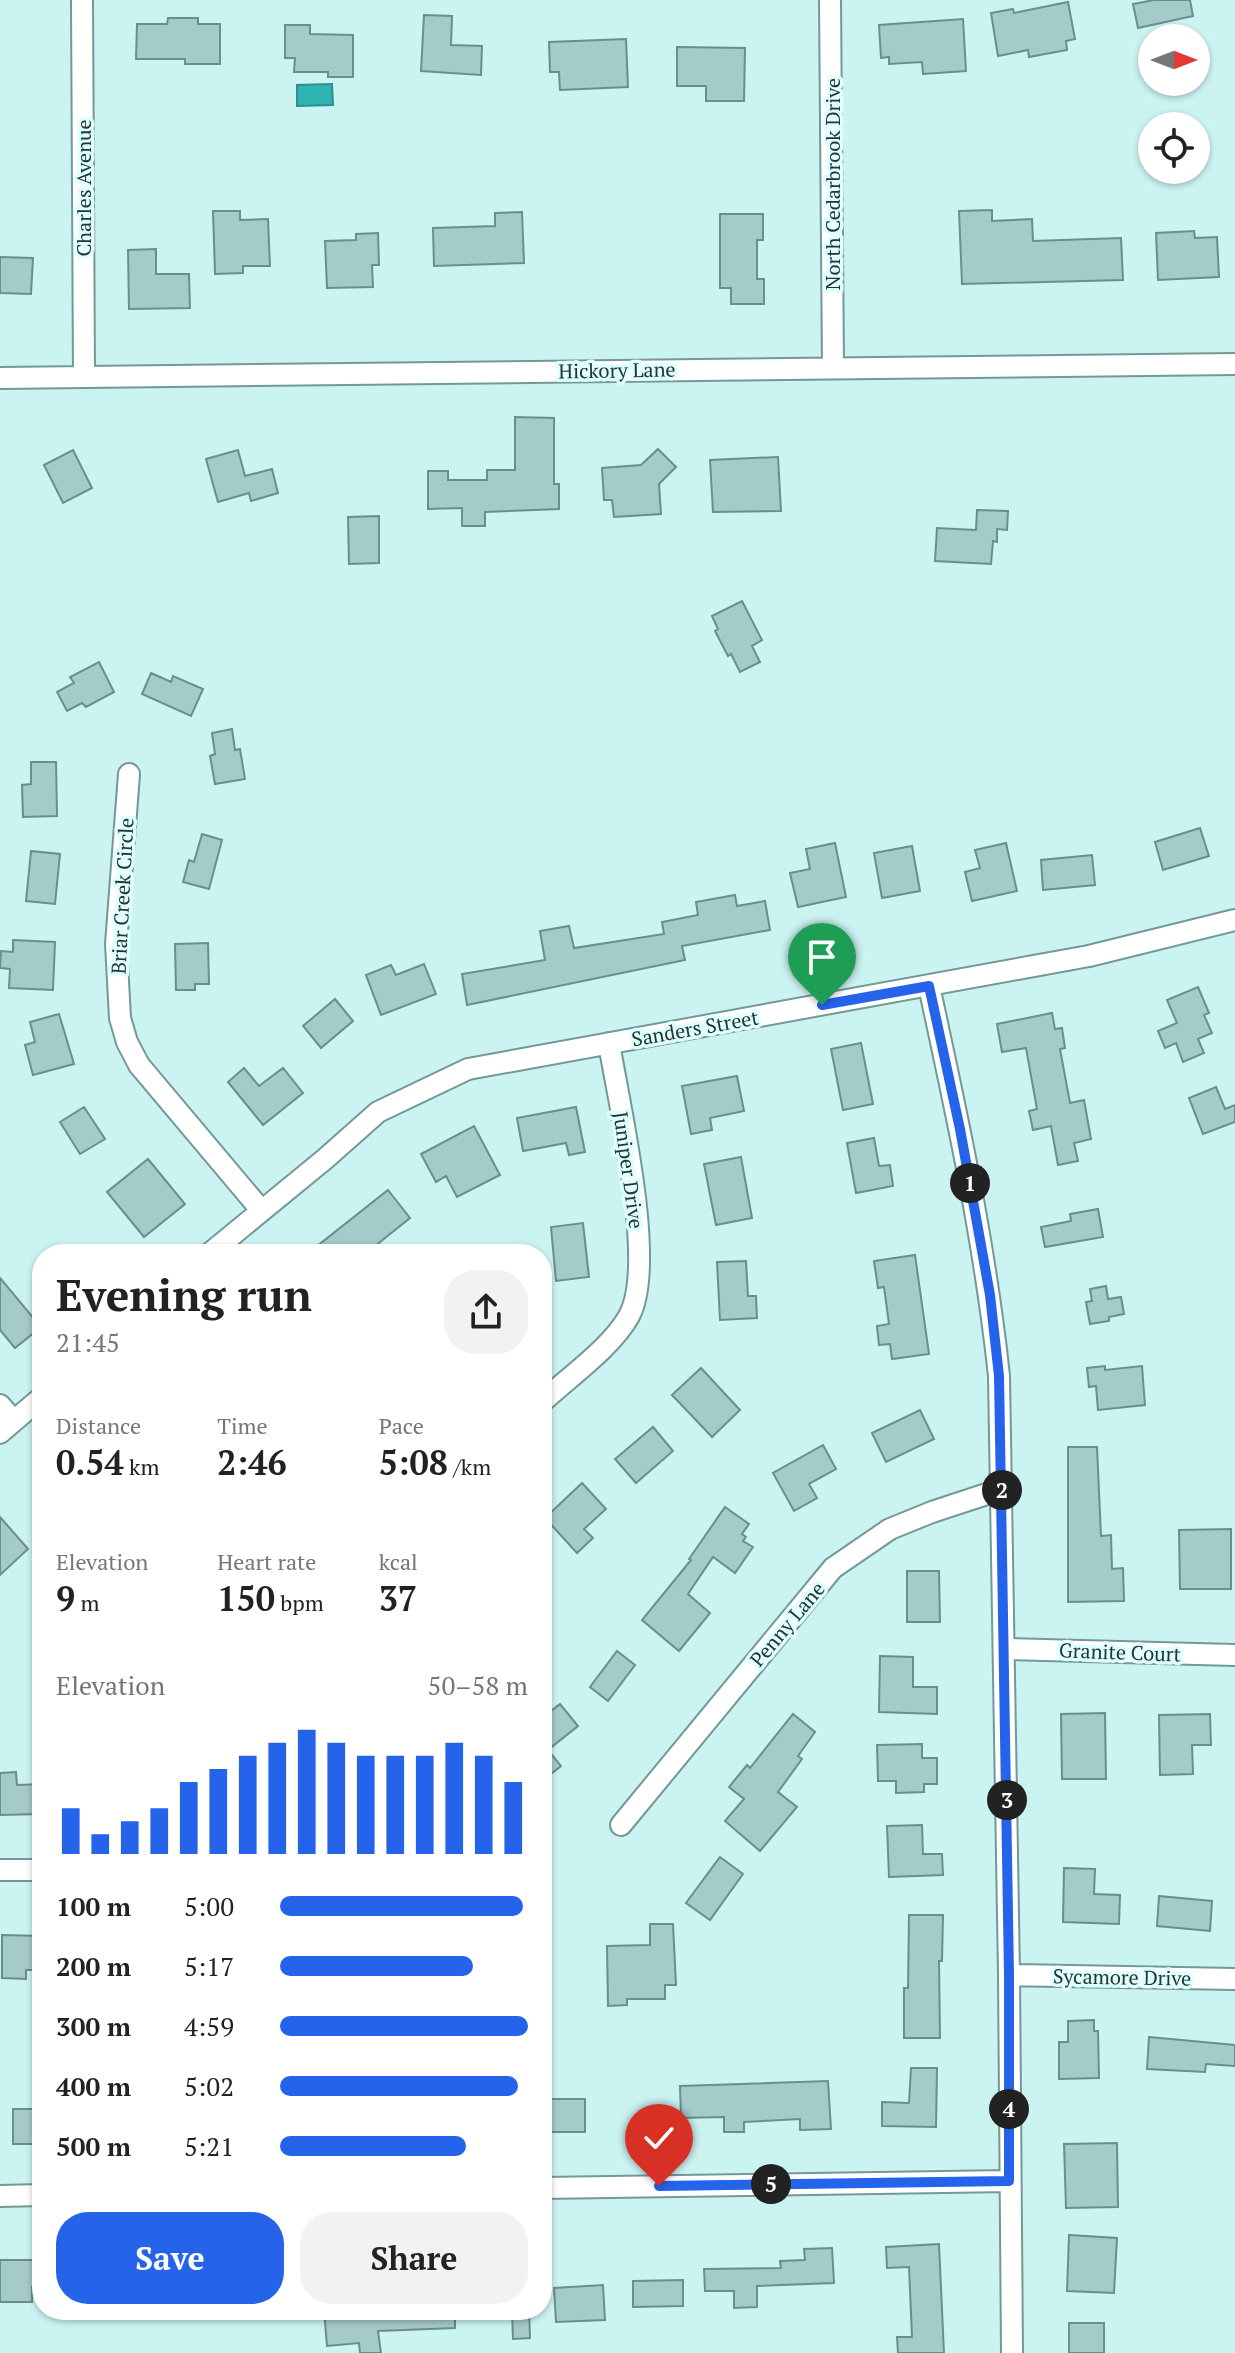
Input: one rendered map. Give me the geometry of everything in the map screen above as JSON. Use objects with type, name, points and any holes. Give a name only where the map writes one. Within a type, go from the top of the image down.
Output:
[{"type":"street","name":"Charles Avenue","points":[[82,0],[84,376]]},
{"type":"street","name":"North Cedarbrook Drive","points":[[830,0],[833,367]]},
{"type":"street","name":"Hickory Lane","points":[[0,378],[1235,364]]},
{"type":"street","name":"Briar Creek Circle","points":[[129,774],[116,944],[123,1030],[139,1065],[261,1210]]},
{"type":"street","name":"Sanders Street","points":[[221,1244],[378,1112],[468,1069],[1089,956],[1235,920]]},
{"type":"street","points":[[929,986],[960,1129],[990,1295],[999,1376],[1012,2353]]},
{"type":"street","name":"Juniper Drive","points":[[552,1393],[614,1336],[629,1317],[638,1296],[639,1225],[609,1043]]},
{"type":"street","points":[[0,1405],[7,1427],[32,1406]]},
{"type":"street","name":"Penny Lane","points":[[621,1825],[833,1568],[890,1529],[1002,1489]]},
{"type":"street","name":"Granite Court","points":[[1005,1649],[1235,1655]]},
{"type":"street","points":[[0,1870],[32,1870]]},
{"type":"street","name":"Sycamore Drive","points":[[1009,1975],[1235,1979]]},
{"type":"street","points":[[552,2188],[1009,2181]]},
{"type":"street","points":[[0,2196],[32,2195]]},
{"type":"water","points":[[332,84],[333,105],[297,106],[297,85]]},
{"type":"building","points":[[1154,0],[1190,0],[1193,16],[1156,24],[1138,24],[1138,28],[1133,4]]},
{"type":"building","points":[[1068,2],[1075,39],[1066,41],[1067,50],[1029,57],[1028,50],[998,56],[991,13],[1013,9],[1014,13]]},
{"type":"building","points":[[424,15],[452,16],[451,45],[482,46],[481,75],[421,71]]},
{"type":"building","points":[[168,18],[198,18],[198,24],[220,24],[220,64],[185,64],[185,59],[136,59],[137,24],[167,24]]},
{"type":"building","points":[[963,19],[966,71],[923,74],[922,62],[889,64],[889,57],[881,58],[879,25]]},
{"type":"building","points":[[285,25],[310,25],[310,34],[353,35],[353,77],[328,77],[328,72],[294,72],[295,58],[285,58]]},
{"type":"building","points":[[626,39],[628,87],[560,90],[559,72],[550,72],[549,42]]},
{"type":"building","points":[[677,47],[745,48],[744,101],[706,101],[706,86],[677,86]]},
{"type":"building","points":[[992,210],[992,221],[1032,219],[1033,241],[1121,238],[1123,280],[962,284],[959,211]]},
{"type":"building","points":[[213,211],[240,211],[240,220],[268,219],[270,266],[243,266],[243,273],[215,274]]},
{"type":"building","points":[[522,212],[524,263],[434,266],[433,228],[495,226],[495,213]]},
{"type":"building","points":[[720,214],[763,214],[763,240],[757,240],[757,279],[764,279],[764,304],[731,304],[731,288],[720,288]]},
{"type":"building","points":[[1194,231],[1195,238],[1217,237],[1219,277],[1158,280],[1156,233]]},
{"type":"building","points":[[378,233],[379,265],[372,265],[373,287],[327,288],[325,241],[356,240],[356,234]]},
{"type":"building","points":[[156,249],[156,274],[189,274],[190,308],[129,309],[128,250]]},
{"type":"building","points":[[0,257],[33,258],[31,294],[0,293]]},
{"type":"building","points":[[515,417],[554,418],[554,484],[559,484],[559,509],[485,512],[485,526],[462,526],[462,508],[428,509],[428,471],[448,471],[448,480],[487,480],[487,470],[515,470]]},
{"type":"building","points":[[658,449],[676,467],[659,484],[661,514],[614,517],[612,500],[604,500],[602,468],[641,465]]},
{"type":"building","points":[[73,450],[92,488],[63,503],[44,465]]},
{"type":"building","points":[[238,450],[245,476],[272,469],[278,493],[251,501],[249,493],[218,502],[206,459]]},
{"type":"building","points":[[778,457],[781,511],[713,512],[710,460]]},
{"type":"building","points":[[977,510],[1008,511],[1007,530],[997,529],[997,542],[993,541],[991,564],[935,561],[937,528],[976,530]]},
{"type":"building","points":[[379,516],[379,563],[349,564],[348,517]]},
{"type":"building","points":[[742,601],[762,640],[752,646],[760,662],[740,672],[715,631],[718,629],[712,616]]},
{"type":"building","points":[[99,662],[114,692],[86,707],[82,703],[67,711],[57,692],[74,683],[70,677]]},
{"type":"building","points":[[151,673],[171,682],[173,676],[203,689],[191,716],[142,694]]},
{"type":"building","points":[[232,729],[235,750],[240,749],[245,779],[215,784],[210,756],[215,754],[212,733]]},
{"type":"building","points":[[31,762],[56,762],[57,816],[23,817],[22,785],[31,784]]},
{"type":"building","points":[[1200,828],[1209,856],[1163,870],[1155,842]]},
{"type":"building","points":[[202,834],[222,840],[209,889],[183,882],[189,860],[194,862]]},
{"type":"building","points":[[835,843],[846,897],[798,907],[790,873],[810,869],[806,849]]},
{"type":"building","points":[[1006,843],[1017,891],[972,901],[965,872],[980,868],[975,850]]},
{"type":"building","points":[[912,846],[920,891],[882,898],[874,853]]},
{"type":"building","points":[[31,851],[60,854],[55,904],[26,901]]},
{"type":"building","points":[[1092,855],[1095,885],[1043,890],[1041,860]]},
{"type":"building","points":[[735,895],[737,906],[765,901],[770,930],[682,946],[685,960],[467,1005],[462,974],[545,960],[540,931],[569,926],[574,948],[664,934],[662,922],[698,915],[696,902]]},
{"type":"building","points":[[13,940],[55,942],[53,990],[9,988],[10,969],[0,968],[1,951],[13,952]]},
{"type":"building","points":[[208,943],[209,984],[195,984],[195,990],[176,990],[175,944]]},
{"type":"building","points":[[424,964],[436,994],[381,1015],[366,975],[391,965],[396,975]]},
{"type":"building","points":[[1198,987],[1209,1013],[1204,1015],[1212,1033],[1198,1039],[1204,1053],[1183,1062],[1176,1043],[1165,1048],[1158,1031],[1177,1023],[1167,1000]]},
{"type":"building","points":[[335,999],[353,1021],[321,1048],[303,1026]]},
{"type":"building","points":[[1052,1013],[1055,1029],[1062,1028],[1065,1048],[1060,1049],[1070,1103],[1084,1100],[1091,1139],[1074,1143],[1078,1161],[1058,1165],[1051,1126],[1033,1130],[1029,1111],[1037,1109],[1026,1048],[1002,1052],[997,1024]]},
{"type":"building","points":[[59,1014],[74,1064],[33,1075],[25,1045],[35,1042],[30,1022]]},
{"type":"building","points":[[861,1043],[873,1104],[843,1110],[831,1049]]},
{"type":"building","points":[[244,1068],[259,1086],[283,1068],[303,1093],[263,1125],[228,1082]]},
{"type":"building","points":[[737,1076],[744,1111],[710,1118],[712,1130],[691,1134],[682,1086]]},
{"type":"building","points":[[1216,1087],[1225,1109],[1235,1105],[1235,1122],[1203,1134],[1189,1098]]},
{"type":"building","points":[[84,1107],[105,1139],[80,1154],[60,1122]]},
{"type":"building","points":[[576,1107],[585,1152],[569,1155],[566,1143],[523,1151],[517,1118]]},
{"type":"building","points":[[474,1126],[500,1175],[457,1197],[446,1176],[436,1182],[421,1154]]},
{"type":"building","points":[[874,1138],[879,1166],[890,1165],[893,1186],[856,1193],[847,1143]]},
{"type":"building","points":[[741,1157],[752,1218],[716,1225],[704,1164]]},
{"type":"building","points":[[148,1159],[185,1204],[144,1237],[107,1192]]},
{"type":"building","points":[[388,1190],[410,1218],[378,1244],[320,1244]]},
{"type":"building","points":[[1098,1209],[1103,1237],[1045,1247],[1041,1227],[1071,1221],[1070,1214]]},
{"type":"building","points":[[583,1223],[589,1277],[556,1281],[551,1227]]},
{"type":"building","points":[[915,1255],[929,1354],[892,1359],[890,1344],[879,1345],[877,1326],[889,1324],[884,1287],[878,1288],[874,1261]]},
{"type":"building","points":[[746,1261],[748,1296],[756,1296],[757,1318],[720,1320],[717,1262]]},
{"type":"building","points":[[0,1278],[32,1316],[32,1334],[15,1348],[0,1330]]},
{"type":"building","points":[[1106,1286],[1108,1299],[1121,1297],[1124,1314],[1109,1317],[1109,1321],[1090,1324],[1086,1302],[1092,1301],[1090,1289]]},
{"type":"building","points":[[1105,1366],[1105,1370],[1142,1366],[1145,1405],[1098,1410],[1096,1386],[1089,1387],[1087,1368]]},
{"type":"building","points":[[701,1368],[740,1410],[712,1437],[672,1395]]},
{"type":"building","points":[[920,1410],[934,1439],[886,1462],[872,1433]]},
{"type":"building","points":[[653,1427],[673,1451],[636,1483],[615,1459]]},
{"type":"building","points":[[823,1445],[836,1469],[809,1484],[817,1498],[794,1511],[773,1473]]},
{"type":"building","points":[[1068,1447],[1097,1447],[1101,1536],[1111,1535],[1112,1569],[1123,1568],[1124,1601],[1068,1602]]},
{"type":"building","points":[[582,1483],[606,1509],[584,1529],[593,1538],[577,1553],[552,1526],[552,1511]]},
{"type":"building","points":[[725,1507],[749,1524],[742,1534],[746,1537],[743,1541],[753,1547],[735,1573],[713,1557],[688,1594],[710,1613],[679,1651],[642,1620],[691,1560]]},
{"type":"building","points":[[0,1517],[28,1549],[0,1575]]},
{"type":"building","points":[[1231,1529],[1231,1589],[1180,1589],[1179,1530]]},
{"type":"building","points":[[907,1571],[939,1571],[940,1622],[907,1622]]},
{"type":"building","points":[[617,1651],[635,1665],[608,1701],[590,1687]]},
{"type":"building","points":[[880,1656],[913,1657],[913,1687],[937,1687],[937,1714],[879,1712]]},
{"type":"building","points":[[560,1704],[578,1726],[552,1747],[552,1710]]},
{"type":"building","points":[[1105,1713],[1106,1779],[1062,1779],[1061,1714]]},
{"type":"building","points":[[793,1714],[815,1732],[798,1756],[802,1759],[778,1792],[797,1807],[760,1851],[725,1821],[744,1799],[729,1787],[747,1765],[750,1768]]},
{"type":"building","points":[[1210,1714],[1211,1745],[1192,1745],[1193,1774],[1160,1775],[1159,1715]]},
{"type":"building","points":[[922,1744],[922,1758],[937,1758],[937,1784],[924,1784],[924,1792],[896,1793],[896,1781],[878,1781],[877,1745]]},
{"type":"building","points":[[552,1755],[561,1766],[552,1773]]},
{"type":"building","points":[[16,1772],[17,1785],[32,1784],[32,1814],[0,1815],[0,1773]]},
{"type":"building","points":[[922,1825],[923,1854],[942,1854],[943,1875],[889,1877],[887,1826]]},
{"type":"building","points":[[720,1857],[743,1874],[710,1920],[686,1903]]},
{"type":"building","points":[[1064,1868],[1095,1869],[1094,1894],[1120,1895],[1119,1924],[1063,1922]]},
{"type":"building","points":[[1159,1896],[1212,1901],[1210,1931],[1157,1926]]},
{"type":"building","points":[[909,1915],[943,1915],[942,1961],[939,1961],[940,2038],[904,2038]]},
{"type":"building","points":[[650,1924],[673,1924],[676,1985],[665,1985],[665,1999],[627,1999],[627,2005],[608,2006],[607,1946],[650,1945]]},
{"type":"building","points":[[2,1935],[32,1936],[32,1970],[26,1970],[26,1979],[2,1978]]},
{"type":"building","points":[[1094,2020],[1094,2031],[1098,2031],[1099,2078],[1059,2079],[1059,2042],[1068,2042],[1068,2021]]},
{"type":"building","points":[[1149,2037],[1235,2045],[1235,2066],[1206,2064],[1205,2072],[1147,2069]]},
{"type":"building","points":[[911,2068],[937,2068],[936,2127],[882,2126],[882,2102],[909,2103]]},
{"type":"building","points":[[828,2081],[831,2129],[800,2130],[800,2119],[744,2122],[744,2132],[724,2132],[724,2117],[681,2118],[680,2086]]},
{"type":"building","points":[[552,2099],[585,2099],[585,2132],[552,2132]]},
{"type":"building","points":[[13,2109],[32,2109],[32,2144],[13,2144]]},
{"type":"building","points":[[1117,2143],[1118,2207],[1066,2208],[1064,2144]]},
{"type":"building","points":[[1069,2235],[1117,2238],[1114,2293],[1067,2291]]},
{"type":"building","points":[[939,2244],[944,2353],[898,2353],[897,2337],[912,2337],[909,2267],[887,2268],[886,2247]]},
{"type":"building","points":[[832,2248],[834,2283],[757,2286],[757,2307],[734,2308],[734,2291],[705,2291],[704,2269],[781,2268],[780,2261],[805,2260],[804,2249]]},
{"type":"building","points":[[0,2260],[32,2260],[32,2302],[0,2302]]},
{"type":"building","points":[[683,2280],[683,2306],[633,2307],[633,2281]]},
{"type":"building","points":[[603,2285],[605,2320],[556,2322],[554,2288]]},
{"type":"building","points":[[325,2320],[455,2320],[455,2328],[378,2331],[381,2353],[360,2353],[359,2343],[327,2346]]},
{"type":"building","points":[[512,2320],[529,2320],[530,2338],[513,2339]]},
{"type":"building","points":[[1069,2323],[1104,2323],[1104,2353],[1069,2353]]},
{"type":"route","points":[[659,2186],[1009,2181],[1002,1489],[999,1376],[990,1295],[960,1129],[929,986],[822,1005]]}]
